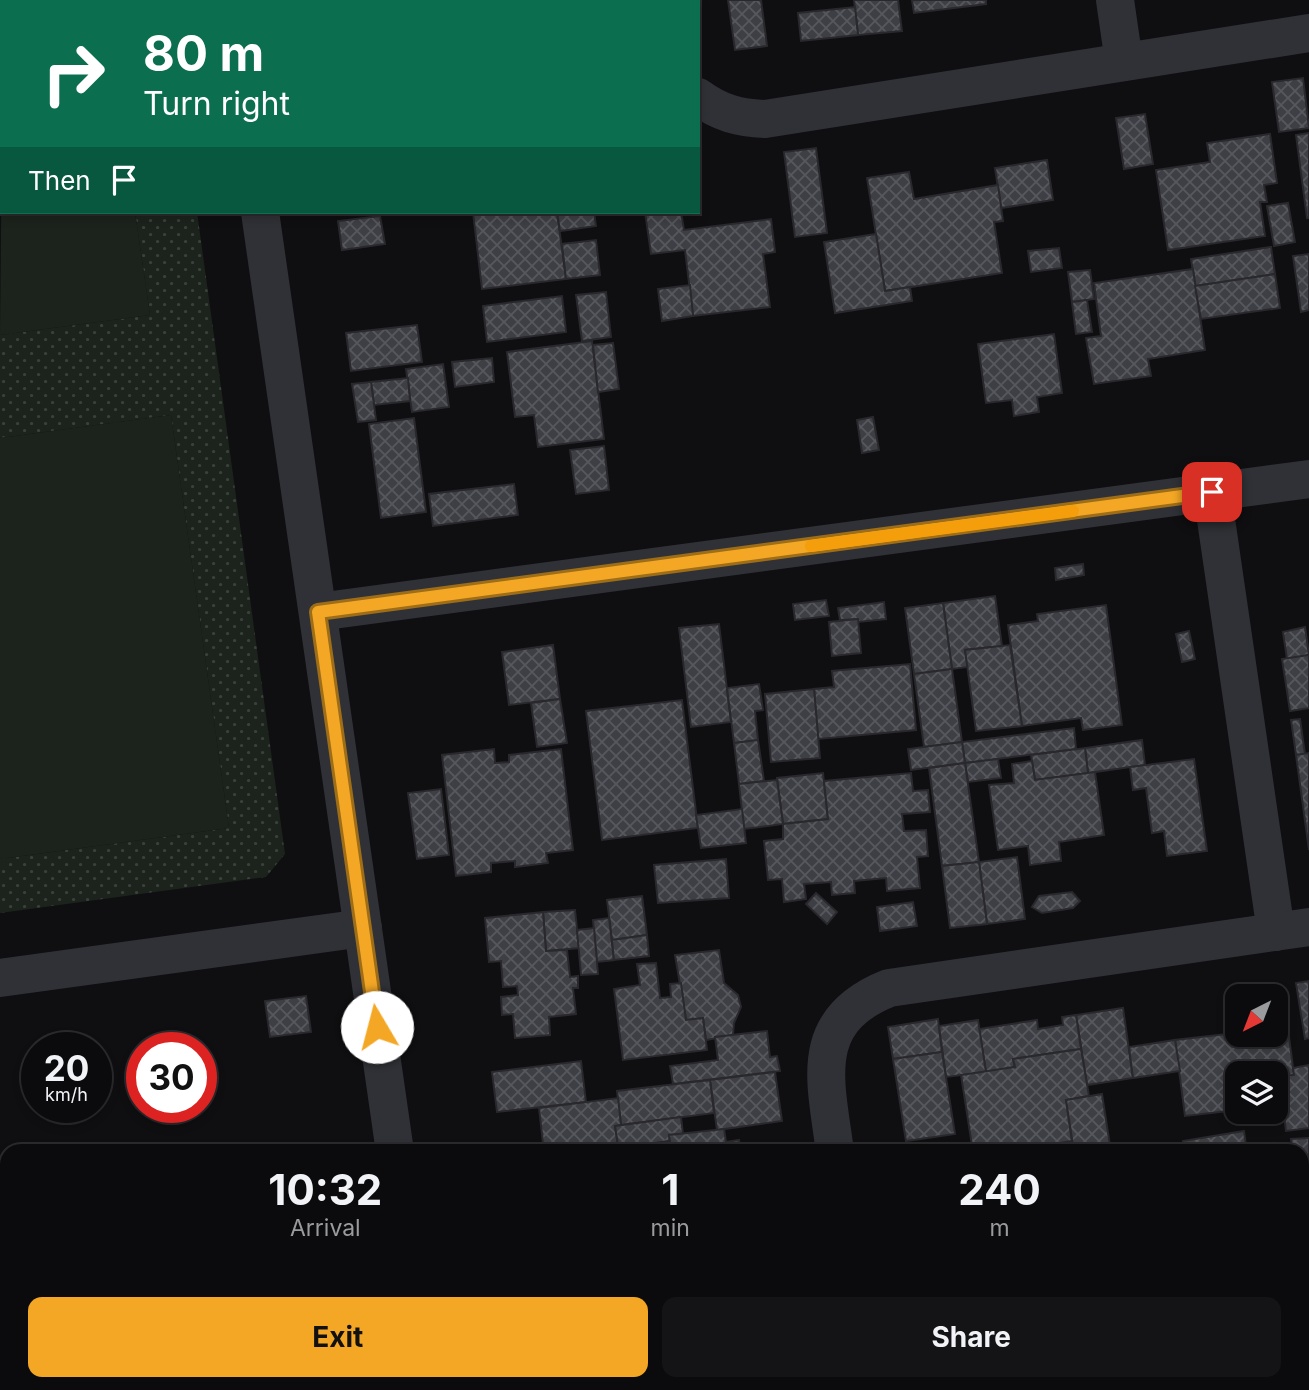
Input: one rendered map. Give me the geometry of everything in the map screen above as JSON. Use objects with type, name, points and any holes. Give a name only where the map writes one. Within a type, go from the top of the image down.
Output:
[{"type":"street","points":[[1115,0],[1124,62]]},
{"type":"street","points":[[700,98],[716,110],[740,118],[765,118],[1309,33]]},
{"type":"street","points":[[260,214],[393,1144]]},
{"type":"street","points":[[318,612],[1309,479]]},
{"type":"street","points":[[834,1144],[826,1075],[827,1052],[842,1020],[867,997],[888,988],[1293,930],[1212,492]]},
{"type":"street","points":[[0,978],[363,928]]},
{"type":"shaded area","points":[[1,214],[135,214],[150,315],[0,335]]},
{"type":"shaded area","points":[[135,214],[197,214],[285,854],[266,877],[0,913],[0,859],[229,828],[171,415],[0,438],[0,335],[150,315]]},
{"type":"shaded area","points":[[171,415],[229,828],[0,859],[0,438]]},
{"type":"building","points":[[728,0],[761,0],[767,46],[735,50]]},
{"type":"building","points":[[854,0],[898,0],[902,31],[858,35]]},
{"type":"building","points":[[912,0],[986,0],[986,4],[914,13]]},
{"type":"building","points":[[855,7],[858,35],[801,41],[798,13]]},
{"type":"building","points":[[1303,78],[1309,128],[1279,132],[1272,82]]},
{"type":"building","points":[[1145,114],[1153,164],[1124,169],[1116,118]]},
{"type":"building","points":[[1309,133],[1309,218],[1307,218],[1296,135]]},
{"type":"building","points":[[1270,134],[1277,183],[1264,185],[1267,202],[1260,202],[1265,236],[1168,250],[1156,170],[1210,162],[1207,143]]},
{"type":"building","points":[[816,148],[827,233],[795,237],[784,152]]},
{"type":"building","points":[[1047,160],[1053,200],[1001,208],[995,168]]},
{"type":"building","points":[[909,172],[914,199],[998,185],[1003,221],[994,222],[1002,273],[885,291],[867,178]]},
{"type":"building","points":[[1288,203],[1295,242],[1274,246],[1267,206]]},
{"type":"building","points":[[473,214],[557,214],[566,279],[482,289]]},
{"type":"building","points":[[557,214],[594,214],[596,226],[560,231]]},
{"type":"building","points":[[645,214],[681,214],[684,230],[771,219],[775,252],[763,254],[770,307],[693,316],[685,250],[651,254]]},
{"type":"building","points":[[380,216],[385,244],[342,250],[338,221]]},
{"type":"building","points":[[876,234],[885,291],[910,287],[912,301],[835,313],[824,242]]},
{"type":"building","points":[[596,240],[600,275],[566,279],[562,244]]},
{"type":"building","points":[[1271,247],[1275,274],[1195,286],[1191,259]]},
{"type":"building","points":[[1059,248],[1062,268],[1031,272],[1028,251]]},
{"type":"building","points":[[1309,254],[1309,310],[1301,312],[1293,256]]},
{"type":"building","points":[[1193,269],[1205,350],[1148,359],[1151,376],[1094,384],[1086,338],[1101,336],[1094,283]]},
{"type":"building","points":[[1090,270],[1094,299],[1072,302],[1068,272]]},
{"type":"building","points":[[1275,274],[1280,308],[1201,319],[1195,286]]},
{"type":"building","points":[[690,285],[693,316],[662,321],[658,289]]},
{"type":"building","points":[[606,292],[611,337],[582,341],[576,295]]},
{"type":"building","points":[[562,296],[566,332],[487,342],[483,306]]},
{"type":"building","points":[[1087,300],[1092,332],[1076,334],[1072,302]]},
{"type":"building","points":[[417,325],[422,362],[351,371],[346,333]]},
{"type":"building","points":[[1054,334],[1062,393],[1037,397],[1039,412],[1014,416],[1012,400],[986,403],[978,344]]},
{"type":"building","points":[[592,341],[604,439],[538,447],[534,415],[515,417],[507,352]]},
{"type":"building","points":[[613,343],[619,389],[598,392],[593,345]]},
{"type":"building","points":[[492,358],[494,382],[455,387],[452,362]]},
{"type":"building","points":[[443,364],[449,407],[412,412],[406,369]]},
{"type":"building","points":[[408,378],[410,401],[374,405],[371,382]]},
{"type":"building","points":[[371,382],[376,420],[358,422],[352,384]]},
{"type":"building","points":[[873,417],[879,450],[862,453],[857,420]]},
{"type":"building","points":[[414,418],[426,512],[381,518],[369,424]]},
{"type":"building","points":[[604,446],[609,490],[576,494],[570,450]]},
{"type":"building","points":[[514,484],[518,515],[433,526],[429,494]]},
{"type":"building","points":[[1083,564],[1084,575],[1056,580],[1055,568]]},
{"type":"building","points":[[995,596],[1002,646],[965,650],[968,667],[952,669],[943,603]]},
{"type":"building","points":[[826,600],[829,616],[795,620],[793,604]]},
{"type":"building","points":[[884,602],[886,619],[858,622],[858,619],[840,620],[838,608]]},
{"type":"building","points":[[943,603],[952,669],[914,674],[905,608]]},
{"type":"building","points":[[1106,605],[1122,725],[1083,730],[1081,718],[1022,726],[1008,625],[1038,621],[1037,614]]},
{"type":"building","points":[[858,619],[861,653],[832,656],[829,622]]},
{"type":"building","points":[[719,624],[731,722],[691,727],[679,628]]},
{"type":"building","points":[[1305,627],[1309,655],[1287,659],[1283,632]]},
{"type":"building","points":[[1189,631],[1195,659],[1182,662],[1176,634]]},
{"type":"building","points":[[553,645],[560,699],[509,705],[502,652]]},
{"type":"building","points":[[1010,645],[1022,726],[976,731],[965,650]]},
{"type":"building","points":[[1309,655],[1309,708],[1290,711],[1282,659]]},
{"type":"building","points":[[910,664],[916,730],[818,739],[814,689],[834,687],[832,671]]},
{"type":"building","points":[[952,669],[962,742],[924,747],[914,674]]},
{"type":"building","points":[[759,684],[763,710],[755,711],[758,740],[734,743],[727,688]]},
{"type":"building","points":[[814,689],[820,758],[771,762],[765,694]]},
{"type":"building","points":[[560,699],[567,743],[537,747],[531,703]]},
{"type":"building","points":[[682,700],[698,828],[602,840],[586,711]]},
{"type":"building","points":[[1300,719],[1305,754],[1296,755],[1291,720]]},
{"type":"building","points":[[1074,728],[1076,749],[965,763],[962,742]]},
{"type":"building","points":[[758,740],[764,781],[739,784],[734,743]]},
{"type":"building","points":[[1142,740],[1145,765],[1088,773],[1085,748]]},
{"type":"building","points":[[962,742],[965,763],[911,770],[908,749]]},
{"type":"building","points":[[1085,748],[1088,773],[1035,780],[1031,755]]},
{"type":"building","points":[[494,749],[495,763],[509,762],[509,755],[561,749],[573,850],[546,853],[548,863],[515,867],[515,861],[491,863],[491,872],[456,876],[442,755]]},
{"type":"building","points":[[1309,753],[1309,850],[1296,755]]},
{"type":"building","points":[[998,759],[1001,778],[968,782],[965,763]]},
{"type":"building","points":[[1194,759],[1207,851],[1167,856],[1164,831],[1152,833],[1146,788],[1133,790],[1130,767]]},
{"type":"building","points":[[1032,761],[1035,780],[1095,772],[1104,835],[1059,842],[1061,861],[1030,865],[1028,846],[998,850],[989,785],[1014,783],[1012,764]]},
{"type":"building","points":[[965,763],[979,862],[942,866],[929,768]]},
{"type":"building","points":[[823,773],[828,819],[783,824],[777,778]]},
{"type":"building","points":[[911,773],[913,791],[928,790],[930,812],[902,814],[904,831],[926,830],[928,856],[917,857],[920,888],[887,891],[886,878],[854,881],[855,893],[832,895],[831,882],[804,884],[806,899],[784,902],[782,879],[768,880],[764,841],[783,839],[783,824],[828,819],[824,781]]},
{"type":"building","points":[[777,780],[783,824],[744,829],[739,784]]},
{"type":"building","points":[[441,789],[449,855],[417,859],[408,793]]},
{"type":"building","points":[[742,809],[746,843],[701,848],[696,815]]},
{"type":"building","points":[[1017,857],[1025,919],[987,924],[979,862]]},
{"type":"building","points":[[726,859],[729,898],[658,903],[654,865]]},
{"type":"building","points":[[979,862],[987,924],[950,928],[942,866]]},
{"type":"building","points":[[1072,892],[1080,901],[1073,908],[1042,913],[1032,907],[1039,896]]},
{"type":"building","points":[[816,893],[837,912],[827,924],[806,904]]},
{"type":"building","points":[[642,896],[647,935],[612,940],[607,900]]},
{"type":"building","points":[[913,902],[917,926],[880,931],[877,907]]},
{"type":"building","points":[[575,910],[579,948],[546,951],[543,912]]},
{"type":"building","points":[[543,912],[546,951],[567,950],[570,977],[578,976],[578,988],[573,988],[576,1014],[549,1017],[550,1035],[515,1038],[513,1014],[502,1015],[501,997],[518,995],[517,986],[503,987],[501,961],[489,962],[485,918]]},
{"type":"building","points":[[609,918],[614,960],[597,962],[593,920]]},
{"type":"building","points":[[594,928],[598,974],[581,975],[577,930]]},
{"type":"building","points":[[647,935],[649,956],[614,960],[612,940]]},
{"type":"building","points":[[719,950],[724,983],[738,995],[741,1007],[734,1023],[733,1035],[706,1040],[703,1018],[686,1020],[675,955]]},
{"type":"building","points":[[656,963],[660,998],[671,997],[670,984],[681,983],[686,1020],[703,1018],[707,1050],[623,1060],[614,989],[640,985],[637,964]]},
{"type":"building","points":[[1309,981],[1309,1038],[1305,1039],[1296,983]]},
{"type":"building","points":[[306,996],[311,1032],[270,1037],[265,1001]]},
{"type":"building","points":[[1123,1008],[1133,1078],[1087,1085],[1076,1015]]},
{"type":"building","points":[[1076,1015],[1081,1049],[1013,1059],[1015,1067],[986,1072],[979,1029],[1037,1020],[1038,1029],[1063,1025],[1062,1017]]},
{"type":"building","points":[[938,1019],[942,1052],[893,1059],[888,1027]]},
{"type":"building","points":[[978,1020],[986,1072],[946,1077],[939,1026]]},
{"type":"building","points":[[1288,1029],[1294,1075],[1288,1076],[1288,1061],[1225,1061],[1225,1111],[1185,1116],[1175,1040],[1225,1034],[1225,1047],[1288,1047]]},
{"type":"building","points":[[767,1031],[770,1057],[777,1056],[780,1071],[673,1084],[670,1066],[718,1060],[715,1037]]},
{"type":"building","points":[[1175,1040],[1180,1071],[1133,1078],[1129,1047]]},
{"type":"building","points":[[1081,1049],[1089,1096],[1066,1100],[1072,1141],[1054,1144],[972,1144],[961,1075],[1015,1067],[1013,1059]]},
{"type":"building","points":[[942,1052],[955,1134],[906,1141],[893,1059]]},
{"type":"building","points":[[581,1061],[586,1102],[497,1112],[492,1072]]},
{"type":"building","points":[[1309,1065],[1309,1128],[1286,1131],[1288,1076],[1294,1075],[1293,1068]]},
{"type":"building","points":[[775,1072],[782,1121],[717,1130],[710,1080]]},
{"type":"building","points":[[710,1080],[714,1113],[621,1125],[617,1091]]},
{"type":"building","points":[[1102,1094],[1110,1144],[1073,1144],[1066,1100]]},
{"type":"building","points":[[618,1098],[621,1125],[615,1126],[618,1144],[543,1144],[539,1108]]},
{"type":"building","points":[[681,1117],[683,1134],[669,1135],[670,1141],[618,1144],[615,1126]]},
{"type":"building","points":[[724,1129],[726,1142],[739,1140],[740,1144],[650,1144],[670,1141],[669,1135]]},
{"type":"building","points":[[1244,1131],[1246,1144],[1184,1144],[1183,1141]]},
{"type":"building","points":[[1309,1138],[1309,1144],[1291,1144],[1291,1139]]},
{"type":"slow traffic","points":[[811,546],[1073,511]]},
{"type":"route","points":[[377,1027],[318,612],[1212,492]]}]
